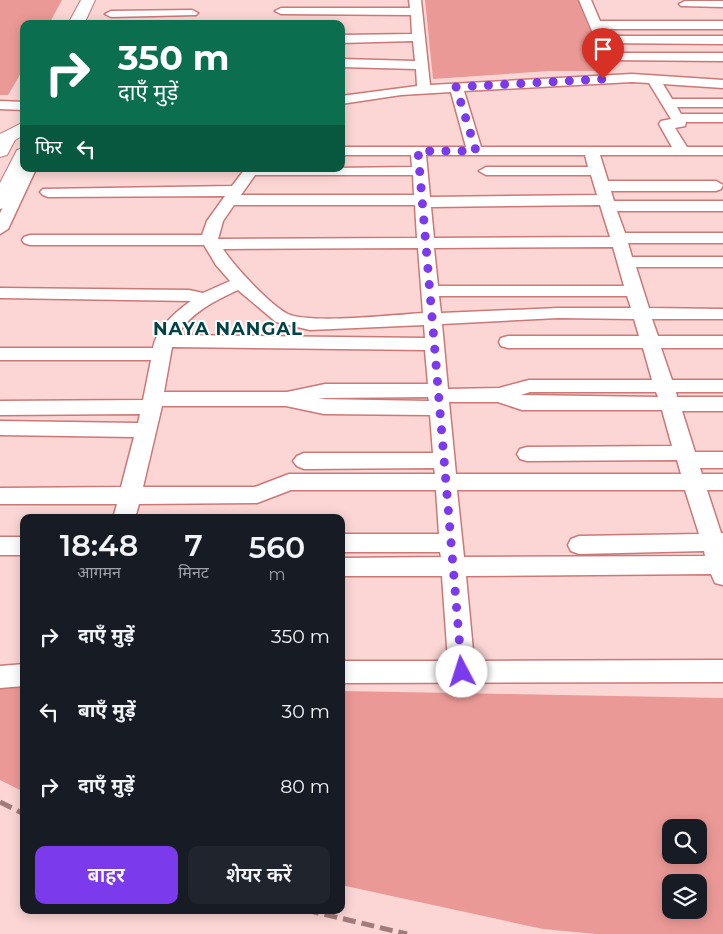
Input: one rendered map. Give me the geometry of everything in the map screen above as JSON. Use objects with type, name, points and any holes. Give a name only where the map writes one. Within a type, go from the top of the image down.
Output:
[{"type":"highway","points":[[78,20],[88,0]]},
{"type":"highway","points":[[2,146],[8,137],[20,130]]},
{"type":"highway","points":[[0,203],[20,162]]},
{"type":"street","points":[[585,0],[617,78]]},
{"type":"street","points":[[684,2],[697,25]]},
{"type":"street","points":[[684,2],[723,4]]},
{"type":"street","points":[[280,20],[282,6],[415,6],[424,89]]},
{"type":"street","points":[[113,11],[192,11]]},
{"type":"street","points":[[595,25],[723,25]]},
{"type":"street","points":[[345,39],[418,37]]},
{"type":"street","points":[[601,40],[723,40]]},
{"type":"street","points":[[608,57],[723,57]]},
{"type":"street","points":[[345,64],[421,65]]},
{"type":"street","points":[[345,99],[424,89],[617,78],[723,84]]},
{"type":"street","points":[[653,79],[680,123],[666,124],[682,151]]},
{"type":"street","points":[[456,87],[476,151]]},
{"type":"street","points":[[668,103],[723,103]]},
{"type":"street","points":[[0,105],[20,106]]},
{"type":"street","points":[[677,118],[723,118]]},
{"type":"street","points":[[345,151],[723,150]]},
{"type":"street","points":[[418,151],[462,672]]},
{"type":"street","points":[[345,567],[722,569],[718,542],[694,482],[591,151]]},
{"type":"street","points":[[48,192],[233,196],[286,200],[285,210],[604,194],[721,196],[712,169],[698,151]]},
{"type":"street","points":[[345,171],[420,171]]},
{"type":"street","points":[[486,171],[604,194],[723,206]]},
{"type":"street","points":[[0,229],[28,172]]},
{"type":"street","points":[[250,172],[215,221],[211,237],[222,261],[241,282],[282,318],[310,324],[558,313],[723,314]]},
{"type":"street","points":[[492,210],[604,194]]},
{"type":"street","points":[[33,234],[426,243],[498,242],[509,254],[621,249],[723,238]]},
{"type":"street","points":[[621,249],[723,262]]},
{"type":"street","points":[[125,514],[146,430],[163,347],[180,317],[205,299],[241,282]]},
{"type":"street","points":[[430,291],[634,291]]},
{"type":"street","points":[[2,293],[189,295],[205,299]]},
{"type":"street","points":[[298,342],[300,322]]},
{"type":"street","points":[[0,354],[298,342],[434,344]]},
{"type":"street","points":[[508,342],[723,342]]},
{"type":"street","points":[[0,408],[287,399],[324,407],[500,395],[522,403],[666,394],[723,386]]},
{"type":"street","points":[[666,394],[723,404]]},
{"type":"street","points":[[0,428],[146,430]]},
{"type":"street","points":[[527,454],[686,457],[723,460]]},
{"type":"street","points":[[304,461],[444,460]]},
{"type":"street","points":[[0,496],[257,495],[289,482],[723,482]]},
{"type":"street","points":[[579,545],[718,542]]},
{"type":"street","points":[[345,543],[451,543]]},
{"type":"street","points":[[0,546],[20,546]]},
{"type":"street","points":[[345,672],[723,671]]},
{"type":"street","points":[[0,677],[20,675]]},
{"type":"shaded area","points":[[0,0],[62,0],[51,20],[20,20],[20,75],[8,95],[0,95]]},
{"type":"shaded area","points":[[425,0],[578,0],[606,71],[549,71],[433,79]]},
{"type":"shaded area","points":[[0,686],[20,686],[20,790],[0,780]]},
{"type":"shaded area","points":[[345,691],[723,698],[723,934],[596,934],[543,929],[345,886]]},
{"type":"railway","points":[[0,802],[20,812]]},
{"type":"railway","points":[[323,914],[407,934]]},
{"type":"district","name":"NAYA NANGAL","points":[[228,329]]},
{"type":"route","points":[[462,672],[418,151],[476,151],[456,87],[603,79]]}]
